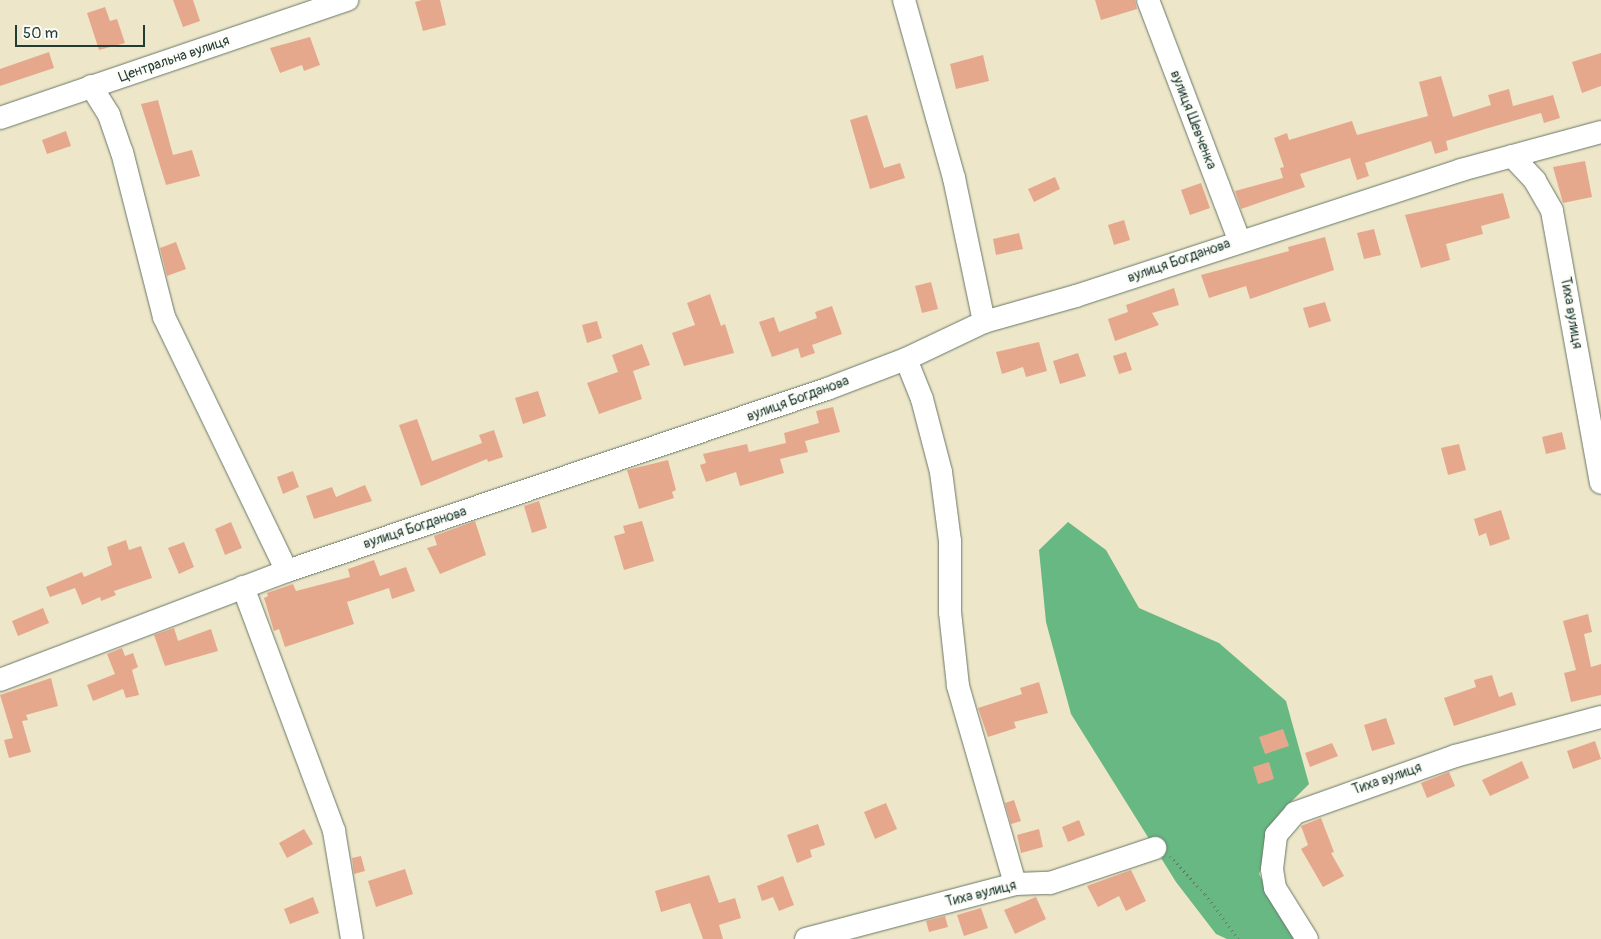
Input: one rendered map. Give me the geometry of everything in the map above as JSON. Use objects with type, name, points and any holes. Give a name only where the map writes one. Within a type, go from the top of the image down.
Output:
[{"type":"street","name":"Центральна вулиця","points":[[0,118],[347,0]]},
{"type":"street","points":[[904,0],[954,178],[984,322]]},
{"type":"street","name":"вулиця Шевченка","points":[[1148,0],[1239,240]]},
{"type":"street","points":[[91,86],[109,115],[122,152],[164,317],[288,571]]},
{"type":"street","name":"вулиця Богданова","points":[[0,680],[288,571],[721,426],[906,359],[984,322],[1076,296],[1239,240],[1512,156],[1601,132]]},
{"type":"street","name":"Тиха вулиця","points":[[1512,156],[1535,181],[1552,211],[1601,483]]},
{"type":"street","points":[[906,359],[922,399],[941,472],[950,541],[950,612],[958,686],[1015,884]]},
{"type":"street","points":[[243,587],[334,830],[352,939]]},
{"type":"street","name":"Тиха вулиця","points":[[1301,931],[1275,888],[1272,869],[1276,836],[1295,813],[1455,756],[1601,717]]},
{"type":"street","name":"Тиха вулиця","points":[[806,939],[1015,884],[1050,883],[1155,848]]},
{"type":"path","points":[[1155,848],[1173,858],[1238,939]]},
{"type":"green space","points":[[1068,522],[1106,550],[1139,608],[1219,643],[1286,701],[1309,784],[1279,814],[1259,874],[1294,939],[1227,939],[1216,934],[1176,882],[1071,714],[1046,622],[1039,550]]},
{"type":"building","points":[[173,0],[193,0],[200,21],[183,27]]},
{"type":"building","points":[[440,0],[446,25],[423,31],[415,2]]},
{"type":"building","points":[[1095,0],[1135,0],[1137,9],[1101,20]]},
{"type":"building","points":[[105,7],[110,21],[117,19],[125,43],[99,50],[87,13]]},
{"type":"building","points":[[310,37],[320,65],[304,71],[302,65],[280,73],[270,48]]},
{"type":"building","points":[[49,52],[54,68],[0,86],[0,69]]},
{"type":"building","points":[[1601,53],[1601,86],[1582,93],[1572,62]]},
{"type":"building","points":[[983,55],[989,81],[956,89],[950,64]]},
{"type":"building","points":[[1441,76],[1453,117],[1491,105],[1488,95],[1509,89],[1513,106],[1553,95],[1560,118],[1544,123],[1541,113],[1485,129],[1446,141],[1448,150],[1435,154],[1431,141],[1365,163],[1369,176],[1357,180],[1350,158],[1300,174],[1305,187],[1241,209],[1235,191],[1283,178],[1280,168],[1284,167],[1274,138],[1287,133],[1289,140],[1352,121],[1357,135],[1428,116],[1419,82]]},
{"type":"building","points":[[158,100],[173,155],[192,150],[200,176],[166,185],[141,104]]},
{"type":"building","points":[[867,115],[884,168],[900,163],[905,178],[870,189],[850,120]]},
{"type":"building","points":[[66,131],[71,146],[47,154],[42,140]]},
{"type":"building","points":[[1585,161],[1592,197],[1563,203],[1553,167]]},
{"type":"building","points":[[1055,177],[1060,189],[1034,202],[1028,189]]},
{"type":"building","points":[[1201,183],[1210,208],[1190,215],[1181,190]]},
{"type":"building","points":[[1503,193],[1510,218],[1481,226],[1483,234],[1446,244],[1450,260],[1421,268],[1405,215]]},
{"type":"building","points":[[1124,220],[1130,240],[1114,245],[1108,225]]},
{"type":"building","points":[[1374,229],[1381,255],[1364,259],[1357,233]]},
{"type":"building","points":[[1019,233],[1023,249],[996,255],[993,239]]},
{"type":"building","points":[[1325,237],[1334,270],[1250,299],[1246,286],[1209,298],[1201,275],[1289,251],[1288,247]]},
{"type":"building","points":[[176,242],[186,269],[167,276],[160,248]]},
{"type":"building","points":[[931,282],[938,309],[922,313],[915,286]]},
{"type":"building","points":[[1174,288],[1179,305],[1152,313],[1159,325],[1115,341],[1108,319],[1128,312],[1126,305]]},
{"type":"building","points":[[710,294],[721,326],[725,324],[734,353],[684,366],[672,333],[695,325],[687,303]]},
{"type":"building","points":[[1325,302],[1331,321],[1309,328],[1303,308]]},
{"type":"building","points":[[832,306],[842,334],[812,345],[815,353],[801,358],[798,348],[772,357],[759,322],[774,317],[779,332],[817,318],[815,312]]},
{"type":"building","points":[[597,321],[602,338],[587,343],[582,325]]},
{"type":"building","points":[[1039,342],[1047,371],[1026,377],[1023,367],[1002,374],[996,352]]},
{"type":"building","points":[[642,344],[650,365],[633,371],[642,399],[599,414],[587,383],[618,372],[612,355]]},
{"type":"building","points":[[1126,352],[1132,370],[1119,374],[1113,356]]},
{"type":"building","points":[[1078,353],[1086,376],[1060,384],[1053,361]]},
{"type":"building","points":[[538,391],[546,416],[523,424],[515,398]]},
{"type":"building","points":[[833,407],[840,432],[805,441],[808,452],[780,459],[784,473],[740,486],[736,472],[706,482],[700,465],[706,463],[703,454],[747,444],[749,452],[786,443],[784,433],[819,423],[816,411]]},
{"type":"building","points":[[417,419],[432,461],[482,443],[479,435],[494,430],[503,457],[488,462],[487,459],[421,486],[399,425]]},
{"type":"building","points":[[1562,432],[1566,449],[1546,454],[1542,437]]},
{"type":"building","points":[[1459,444],[1466,470],[1448,475],[1441,448]]},
{"type":"building","points":[[668,460],[676,490],[672,492],[674,498],[639,509],[627,470]]},
{"type":"building","points":[[293,471],[299,487],[283,494],[277,477]]},
{"type":"building","points":[[365,485],[372,501],[314,519],[306,496],[332,487],[336,497]]},
{"type":"building","points":[[539,501],[547,528],[532,533],[524,506]]},
{"type":"building","points":[[1501,510],[1510,539],[1490,546],[1486,533],[1479,536],[1474,519]]},
{"type":"building","points":[[475,521],[486,555],[440,574],[427,548],[437,545],[434,536]]},
{"type":"building","points":[[642,521],[654,561],[624,570],[614,536],[625,533],[623,526]]},
{"type":"building","points":[[231,522],[242,548],[225,555],[215,529]]},
{"type":"building","points":[[126,540],[129,550],[141,546],[152,578],[114,591],[116,595],[101,601],[100,597],[82,605],[75,588],[50,597],[46,587],[82,572],[84,577],[112,565],[107,547]]},
{"type":"building","points":[[184,542],[194,567],[179,574],[168,548]]},
{"type":"building","points":[[374,560],[380,576],[406,567],[415,591],[392,599],[389,588],[347,602],[354,624],[285,647],[279,629],[274,631],[264,598],[268,596],[267,593],[293,584],[296,591],[350,577],[348,569]]},
{"type":"building","points":[[43,608],[49,623],[18,636],[12,621]]},
{"type":"building","points":[[1588,614],[1592,632],[1584,634],[1591,667],[1601,664],[1601,695],[1571,702],[1564,673],[1576,670],[1563,621]]},
{"type":"building","points":[[174,628],[178,641],[211,629],[218,651],[165,666],[154,635]]},
{"type":"building","points":[[122,648],[125,656],[133,653],[138,667],[132,670],[139,695],[126,698],[123,689],[93,701],[87,685],[115,674],[107,654]]},
{"type":"building","points":[[1492,675],[1499,697],[1512,692],[1516,705],[1454,726],[1444,698],[1476,687],[1474,680]]},
{"type":"building","points":[[51,678],[58,706],[26,715],[28,720],[22,721],[31,752],[9,758],[4,740],[13,738],[0,695]]},
{"type":"building","points":[[1039,682],[1048,713],[1014,722],[1016,728],[988,737],[978,708],[1022,694],[1020,688]]},
{"type":"building","points":[[1386,718],[1395,744],[1372,751],[1364,725]]},
{"type":"building","points":[[1283,729],[1289,746],[1265,754],[1259,737]]},
{"type":"building","points":[[1595,741],[1601,759],[1573,769],[1567,751]]},
{"type":"building","points":[[1332,743],[1338,756],[1310,767],[1305,753]]},
{"type":"building","points":[[1522,761],[1529,778],[1490,796],[1482,780]]},
{"type":"building","points":[[1269,762],[1274,779],[1258,784],[1253,767]]},
{"type":"building","points":[[1449,772],[1455,786],[1427,798],[1421,783]]},
{"type":"building","points":[[1014,800],[1021,821],[1011,824],[1005,803]]},
{"type":"building","points":[[886,803],[897,829],[875,839],[864,812]]},
{"type":"building","points":[[1321,818],[1334,852],[1331,853],[1344,876],[1323,887],[1301,849],[1308,845],[1301,826]]},
{"type":"building","points":[[1079,820],[1085,835],[1068,842],[1062,827]]},
{"type":"building","points":[[818,824],[825,845],[810,850],[812,857],[797,863],[787,835]]},
{"type":"building","points":[[304,829],[313,844],[287,858],[279,843]]},
{"type":"building","points":[[1039,829],[1043,847],[1021,853],[1017,835]]},
{"type":"building","points":[[361,856],[365,871],[354,874],[352,858]]},
{"type":"building","points":[[405,869],[413,894],[376,907],[368,881]]},
{"type":"building","points":[[1131,870],[1146,901],[1126,911],[1119,896],[1098,907],[1087,886]]},
{"type":"building","points":[[709,875],[719,903],[735,898],[741,918],[719,925],[723,939],[703,939],[690,903],[661,912],[655,891]]},
{"type":"building","points":[[783,876],[794,905],[779,911],[773,897],[762,901],[757,886]]},
{"type":"building","points":[[313,897],[319,913],[290,924],[284,909]]},
{"type":"building","points":[[1036,897],[1046,919],[1015,934],[1004,910]]},
{"type":"building","points":[[981,908],[988,928],[964,936],[957,915]]},
{"type":"building","points":[[945,916],[948,927],[929,932],[926,921]]}]
